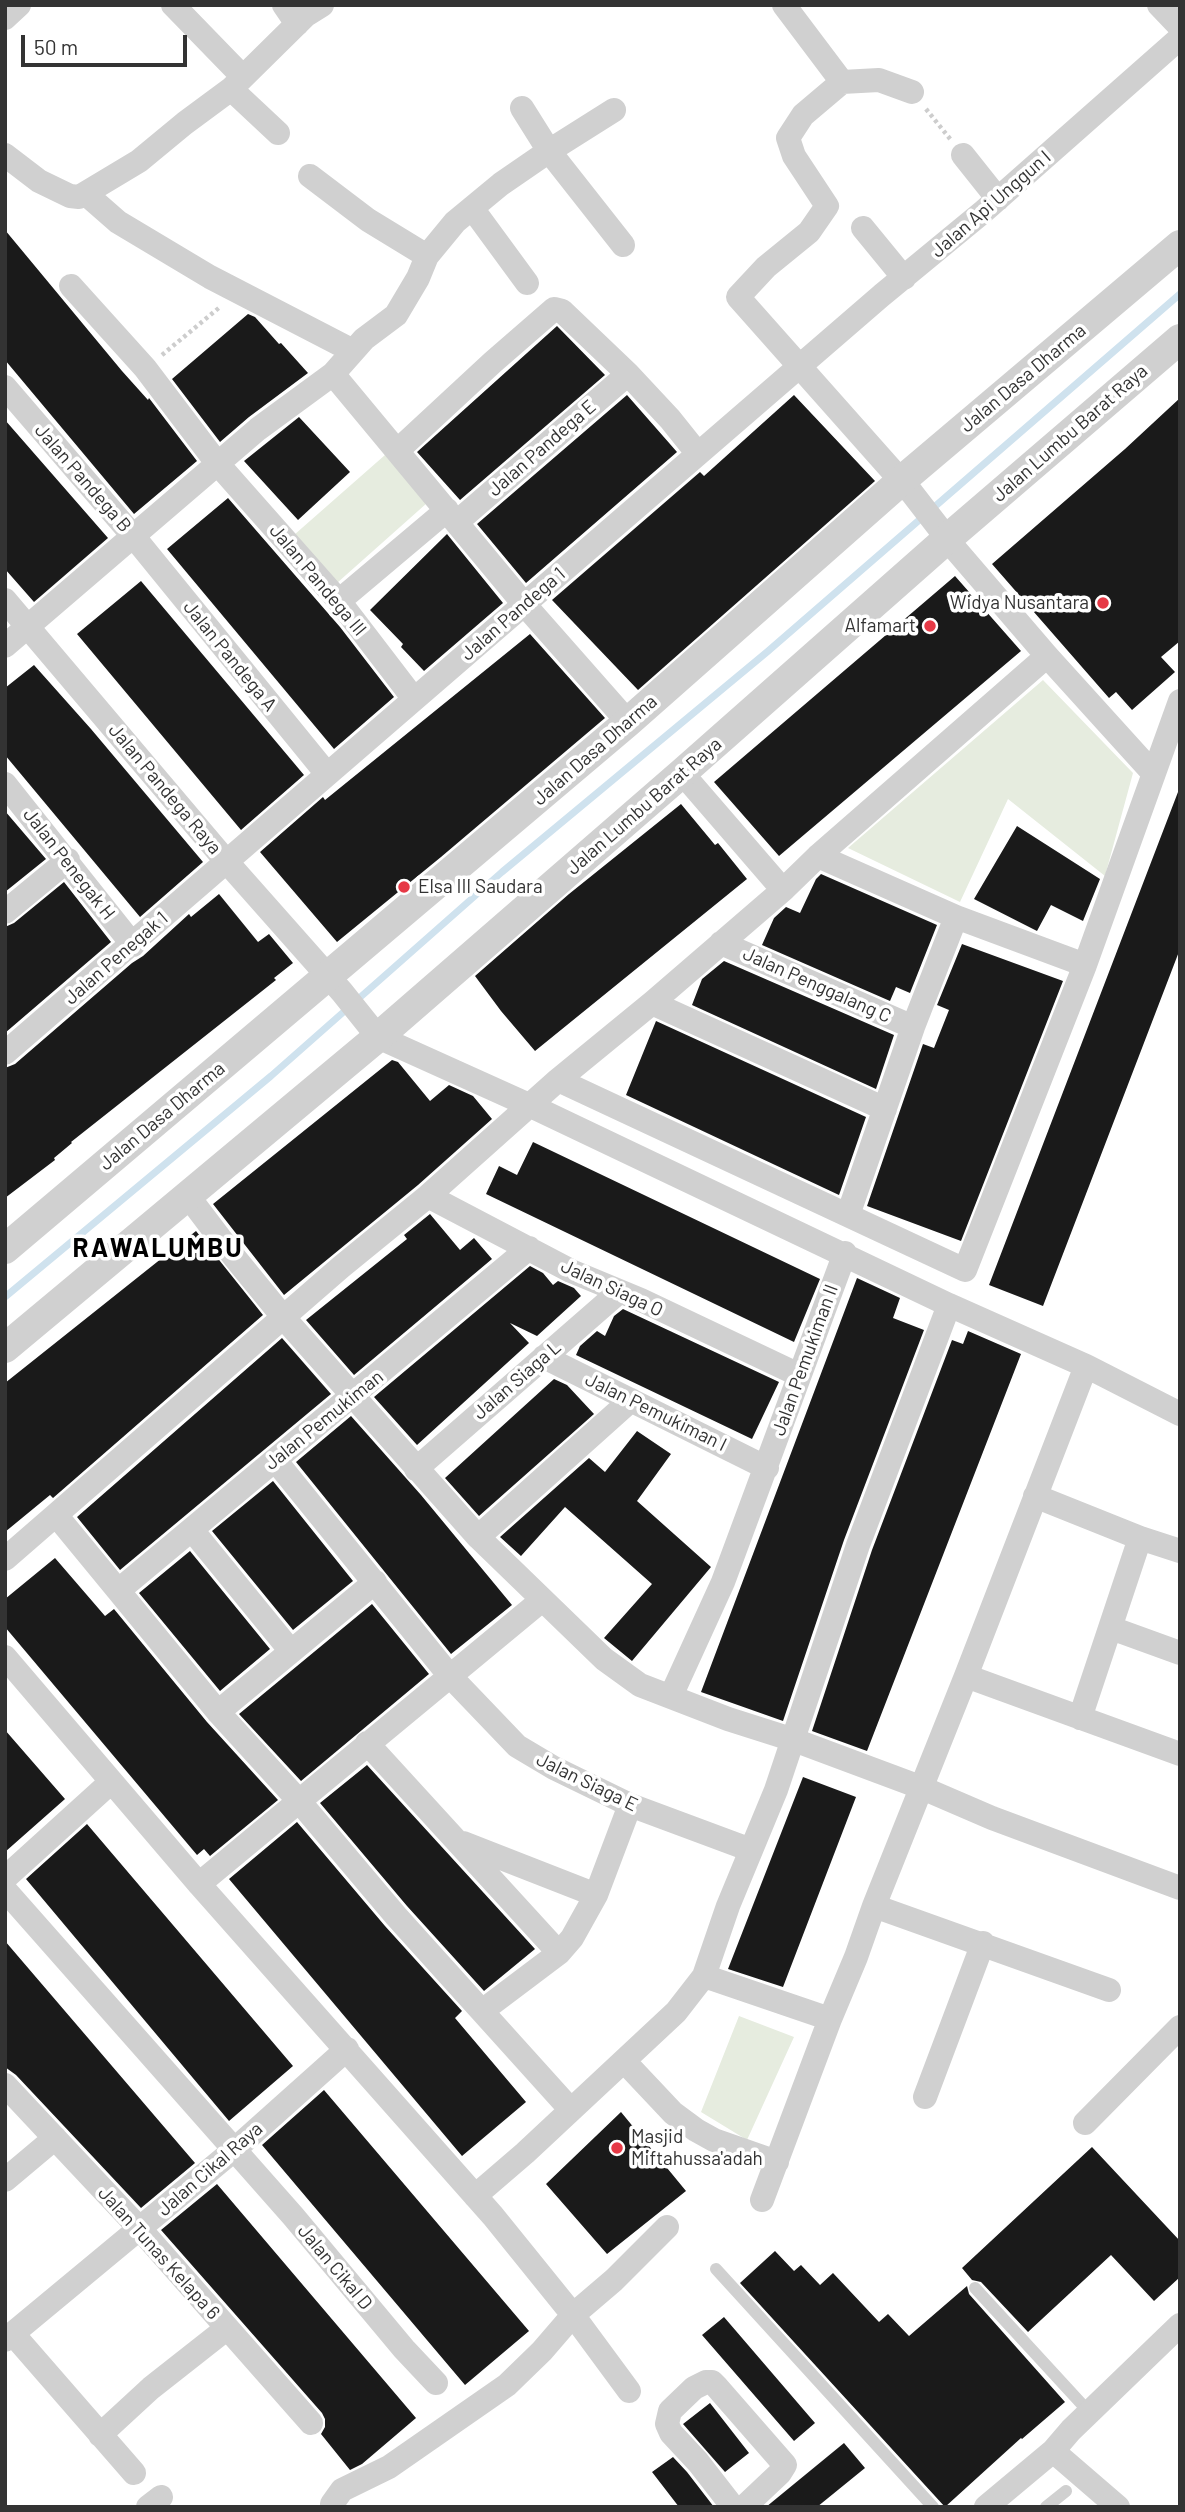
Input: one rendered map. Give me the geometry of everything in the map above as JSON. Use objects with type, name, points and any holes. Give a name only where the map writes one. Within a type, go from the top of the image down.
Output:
[{"type":"street","points":[[5,18],[19,5]]},
{"type":"street","points":[[173,5],[278,133]]},
{"type":"street","points":[[5,155],[39,181],[70,196],[90,197],[237,83],[290,15],[322,5]]},
{"type":"street","points":[[784,5],[842,82]]},
{"type":"street","points":[[1159,5],[1180,27]]},
{"type":"street","name":"Jalan Api Unggun I","points":[[800,366],[999,199],[1180,38]]},
{"type":"street","points":[[912,92],[879,80],[842,82],[803,115],[788,138],[794,156],[827,206],[809,232],[765,267],[738,297],[907,487],[1047,656],[1153,773]]},
{"type":"street","points":[[522,108],[549,150],[623,245]]},
{"type":"street","points":[[5,646],[217,463],[333,373],[364,339],[396,315],[418,278],[427,256],[455,222],[549,150],[614,110]]},
{"type":"street","points":[[963,155],[999,199]]},
{"type":"street","points":[[310,176],[368,220],[427,256]]},
{"type":"street","points":[[90,197],[94,214],[106,224],[146,250],[196,277]]},
{"type":"street","points":[[90,197],[117,222],[238,292],[354,351]]},
{"type":"street","points":[[472,208],[527,283]]},
{"type":"street","points":[[863,228],[904,278]]},
{"type":"street","name":"Jalan Dasa Dharma","points":[[5,1249],[335,984],[628,722],[907,487],[1180,245]]},
{"type":"street","name":"Jalan Pandega III","points":[[71,286],[145,368],[217,463],[338,601],[414,699]]},
{"type":"street","points":[[397,451],[554,309],[562,311],[628,374],[698,454]]},
{"type":"street","name":"Jalan Lumbu Barat Raya","points":[[5,1348],[188,1196],[371,1029],[682,773],[942,531],[1180,339]]},
{"type":"street","name":"Jalan Pandega 1","points":[[226,861],[800,366]]},
{"type":"street","points":[[333,373],[524,604],[628,722]]},
{"type":"street","name":"Jalan Pandega E","points":[[338,601],[452,516],[628,374]]},
{"type":"street","name":"Jalan Pandega B","points":[[5,387],[134,537]]},
{"type":"street","name":"Jalan Pandega A","points":[[134,537],[327,774]]},
{"type":"street","name":"Jalan Pandega Raya","points":[[5,600],[371,1029]]},
{"type":"street","points":[[5,1559],[428,1196],[558,1080],[783,890],[818,856],[1047,656]]},
{"type":"street","points":[[558,1080],[965,1270],[1085,965],[1180,701]]},
{"type":"street","points":[[682,773],[783,890]]},
{"type":"street","name":"Jalan Penegak H","points":[[7,788],[68,860],[133,945]]},
{"type":"street","points":[[818,856],[956,917],[1085,965]]},
{"type":"street","points":[[5,912],[68,860]]},
{"type":"street","name":"Jalan Penegak 1","points":[[5,1053],[133,945],[226,861]]},
{"type":"street","points":[[848,1215],[913,1027],[956,917]]},
{"type":"street","name":"Jalan Penggalang C","points":[[721,943],[913,1027]]},
{"type":"street","points":[[652,1003],[885,1109]]},
{"type":"street","points":[[371,1029],[845,1253],[949,1305],[1086,1366],[1180,1414]]},
{"type":"street","points":[[188,1196],[285,1318],[478,1537],[604,1659],[640,1685],[920,1787],[992,1818],[1180,1888]]},
{"type":"street","name":"Jalan Siaga O","points":[[428,1196],[571,1271],[799,1375]]},
{"type":"street","name":"Jalan Pemukiman","points":[[119,1590],[355,1396],[529,1248]]},
{"type":"street","name":"Jalan Pemukiman II","points":[[671,1696],[723,1582],[845,1253]]},
{"type":"street","name":"Jalan Siaga L","points":[[416,1469],[619,1292]]},
{"type":"street","points":[[475,2196],[676,2012],[704,1976],[728,1906],[776,1790],[858,1545],[949,1305]]},
{"type":"street","name":"Jalan Pemukiman I","points":[[544,1357],[767,1468]]},
{"type":"street","points":[[762,2200],[920,1787],[1086,1366]]},
{"type":"street","points":[[478,1537],[631,1399]]},
{"type":"street","name":"Jalan Siaga E","points":[[275,1460],[449,1675],[517,1746],[554,1768],[630,1805],[751,1850]]},
{"type":"street","points":[[1035,1496],[1180,1551]]},
{"type":"street","points":[[57,1516],[218,1712],[570,2110]]},
{"type":"street","points":[[192,1530],[290,1650]]},
{"type":"street","points":[[1080,1718],[1140,1538]]},
{"type":"street","points":[[218,1712],[375,1582]]},
{"type":"street","points":[[199,1884],[542,1600]]},
{"type":"street","points":[[1111,1628],[1180,1653]]},
{"type":"street","points":[[5,1657],[199,1884],[475,2196],[572,2315],[629,2391]]},
{"type":"street","points":[[966,1676],[1180,1754]]},
{"type":"street","points":[[367,1743],[559,1953]]},
{"type":"street","points":[[5,1878],[111,1782]]},
{"type":"street","points":[[482,2011],[559,1953],[583,1922],[630,1805]]},
{"type":"street","points":[[458,1841],[596,1895]]},
{"type":"street","name":"Jalan Cikal D","points":[[5,1890],[436,2383]]},
{"type":"street","points":[[874,1906],[1109,1990]]},
{"type":"street","points":[[925,2097],[983,1943]]},
{"type":"street","points":[[704,1976],[830,2019]]},
{"type":"street","points":[[1085,2123],[1180,2026]]},
{"type":"street","name":"Jalan Cikal Raya","points":[[9,2337],[234,2150],[347,2049]]},
{"type":"street","points":[[624,2061],[673,2113],[696,2130],[714,2140],[777,2162]]},
{"type":"street","name":"Jalan Tunas Kelapa 6","points":[[5,2085],[140,2229],[311,2423]]},
{"type":"street","points":[[5,2180],[55,2138]]},
{"type":"street","points":[[333,2507],[332,2504],[342,2490],[389,2467],[507,2385],[542,2351],[572,2315],[614,2280],[667,2227]]},
{"type":"street","points":[[986,2507],[1053,2451],[1180,2325]]},
{"type":"street","points":[[100,2435],[151,2388],[226,2329]]},
{"type":"street","points":[[9,2337],[134,2473]]},
{"type":"street","points":[[733,2507],[671,2433],[667,2424],[670,2411],[694,2388],[706,2382],[712,2382],[716,2386],[785,2465],[744,2507]]},
{"type":"street","points":[[1053,2451],[1118,2507]]},
{"type":"lane","points":[[716,2269],[933,2507]]},
{"type":"lane","points":[[975,2288],[1090,2412]]},
{"type":"lane","points":[[1046,2507],[1066,2491]]},
{"type":"path","points":[[912,92],[963,155]]},
{"type":"path","points":[[145,368],[238,292]]},
{"type":"shaded area","points":[[385,455],[427,503],[337,583],[294,535]]},
{"type":"shaded area","points":[[1043,680],[1133,773],[1105,876],[1008,799],[960,902],[848,848]]},
{"type":"shaded area","points":[[739,2016],[794,2037],[747,2140],[701,2112]]},
{"type":"building","points":[[5,230],[122,371],[148,400],[149,398],[197,461],[134,514],[5,360]]},
{"type":"building","points":[[248,314],[255,317],[308,373],[220,442],[172,379]]},
{"type":"building","points":[[557,326],[605,375],[460,500],[417,452]]},
{"type":"building","points":[[627,395],[677,452],[526,583],[477,524]]},
{"type":"building","points":[[794,395],[875,481],[638,690],[552,600],[700,472],[704,476]]},
{"type":"building","name":"Widya Nusantara","points":[[1180,398],[1180,641],[1161,657],[1175,672],[1132,710],[1116,692],[1109,698],[992,564]]},
{"type":"building","points":[[299,417],[350,472],[298,520],[244,461]]},
{"type":"building","points":[[5,420],[108,538],[34,602],[5,569]]},
{"type":"building","points":[[228,498],[340,627],[394,697],[334,749],[167,549]]},
{"type":"building","points":[[447,534],[503,603],[424,671],[401,647],[403,644],[370,610]]},
{"type":"building","points":[[955,576],[1021,651],[779,856],[714,782]]},
{"type":"building","points":[[141,581],[304,775],[241,830],[77,634]]},
{"type":"building","points":[[530,634],[605,718],[337,942],[260,852],[323,797],[325,800]]},
{"type":"building","points":[[34,665],[203,862],[140,917],[5,755],[5,688]]},
{"type":"building","points":[[1178,792],[1180,949],[1043,1306],[989,1285]]},
{"type":"building","points":[[681,804],[747,879],[535,1051],[475,976],[569,894]]},
{"type":"building","points":[[5,811],[46,859],[5,892]]},
{"type":"building","points":[[1017,826],[1100,879],[1083,921],[1051,905],[1037,931],[974,899]]},
{"type":"building","points":[[821,874],[937,925],[910,993],[896,987],[890,1001],[762,945],[774,918],[786,907],[800,913]]},
{"type":"building","points":[[64,882],[111,942],[5,1033],[5,927],[14,923]]},
{"type":"building","points":[[219,894],[258,942],[269,934],[293,963],[274,978],[276,980],[71,1142],[55,1160],[5,1198],[5,1068],[15,1064],[189,914],[191,917]]},
{"type":"building","points":[[962,944],[1063,981],[961,1241],[867,1206],[923,1044],[934,1048],[949,1010],[937,1005]]},
{"type":"building","points":[[724,961],[894,1035],[876,1089],[692,1005],[702,979]]},
{"type":"building","points":[[656,1021],[866,1117],[839,1195],[626,1095]]},
{"type":"building","points":[[392,1060],[398,1062],[430,1101],[449,1085],[473,1096],[492,1119],[418,1185],[284,1295],[213,1204]]},
{"type":"building","points":[[533,1142],[820,1279],[794,1342],[486,1194],[499,1166],[517,1175]]},
{"type":"building","points":[[430,1214],[460,1250],[474,1238],[492,1259],[354,1375],[306,1320],[407,1239],[404,1235]]},
{"type":"building","points":[[196,1231],[263,1315],[53,1498],[50,1495],[5,1532],[5,1383]]},
{"type":"building","points":[[530,1266],[543,1273],[553,1285],[558,1281],[574,1288],[581,1296],[537,1336],[510,1323],[529,1343],[417,1445],[374,1397]]},
{"type":"building","points":[[857,1278],[900,1298],[893,1318],[924,1330],[844,1540],[783,1721],[701,1692]]},
{"type":"building","points":[[623,1309],[779,1382],[752,1439],[576,1355],[580,1346],[597,1331],[605,1336],[614,1316]]},
{"type":"building","points":[[968,1331],[1021,1354],[867,1751],[812,1731],[872,1550],[952,1340],[963,1344]]},
{"type":"building","points":[[282,1338],[331,1394],[120,1570],[77,1517]]},
{"type":"building","points":[[554,1379],[567,1385],[594,1414],[479,1516],[445,1478]]},
{"type":"building","points":[[351,1416],[512,1605],[451,1654],[296,1462]]},
{"type":"building","points":[[637,1431],[671,1454],[637,1501],[711,1567],[632,1661],[604,1638],[652,1584],[565,1507],[521,1556],[500,1537],[589,1458],[605,1472]]},
{"type":"building","points":[[273,1481],[353,1581],[293,1630],[212,1531]]},
{"type":"building","points":[[190,1551],[270,1649],[220,1691],[139,1593]]},
{"type":"building","points":[[55,1558],[105,1616],[114,1609],[207,1722],[278,1800],[210,1856],[204,1849],[197,1855],[5,1627],[5,1599]]},
{"type":"building","points":[[372,1604],[429,1674],[301,1781],[239,1714]]},
{"type":"building","points":[[5,1730],[65,1799],[5,1852]]},
{"type":"building","points":[[367,1765],[535,1949],[484,1991],[407,1906],[320,1803]]},
{"type":"building","points":[[803,1777],[856,1797],[783,1987],[728,1969]]},
{"type":"building","points":[[297,1822],[385,1926],[462,2011],[455,2018],[526,2102],[462,2156],[229,1879]]},
{"type":"building","points":[[87,1824],[293,2066],[229,2121],[26,1879]]},
{"type":"building","points":[[5,1941],[195,2163],[141,2208],[16,2075],[5,2067]]},
{"type":"building","points":[[324,2090],[529,2331],[465,2385],[262,2145]]},
{"type":"building","name":"Masjid Miftahussa'adah","points":[[621,2112],[686,2191],[607,2254],[546,2184]]},
{"type":"building","points":[[1092,2147],[1180,2241],[1180,2277],[1154,2301],[1111,2255],[1028,2332],[981,2282],[972,2280],[962,2268]]},
{"type":"building","points":[[217,2184],[416,2418],[362,2464],[350,2470],[321,2434],[325,2427],[322,2413],[161,2230]]},
{"type":"building","points":[[775,2251],[794,2271],[801,2265],[820,2285],[833,2273],[879,2322],[888,2314],[909,2336],[967,2286],[969,2294],[1065,2402],[945,2507],[740,2283]]},
{"type":"building","points":[[724,2317],[815,2423],[794,2441],[702,2335]]},
{"type":"building","points":[[710,2403],[749,2453],[725,2472],[683,2424]]},
{"type":"building","points":[[844,2443],[865,2468],[817,2507],[766,2507]]},
{"type":"building","points":[[673,2457],[714,2507],[679,2507],[652,2472]]},
{"type":"waterway","points":[[5,1297],[271,1076],[502,872],[767,652],[1180,294]]},
{"type":"place","name":"Widya Nusantara","points":[[1103,603]]},
{"type":"place","name":"Alfamart","points":[[930,626]]},
{"type":"place","name":"Elsa III Saudara","points":[[404,887]]},
{"type":"place","name":"Masjid Miftahussa'adah","points":[[617,2148]]},
{"type":"district","name":"RAWALUMBU","points":[[158,1248]]}]
